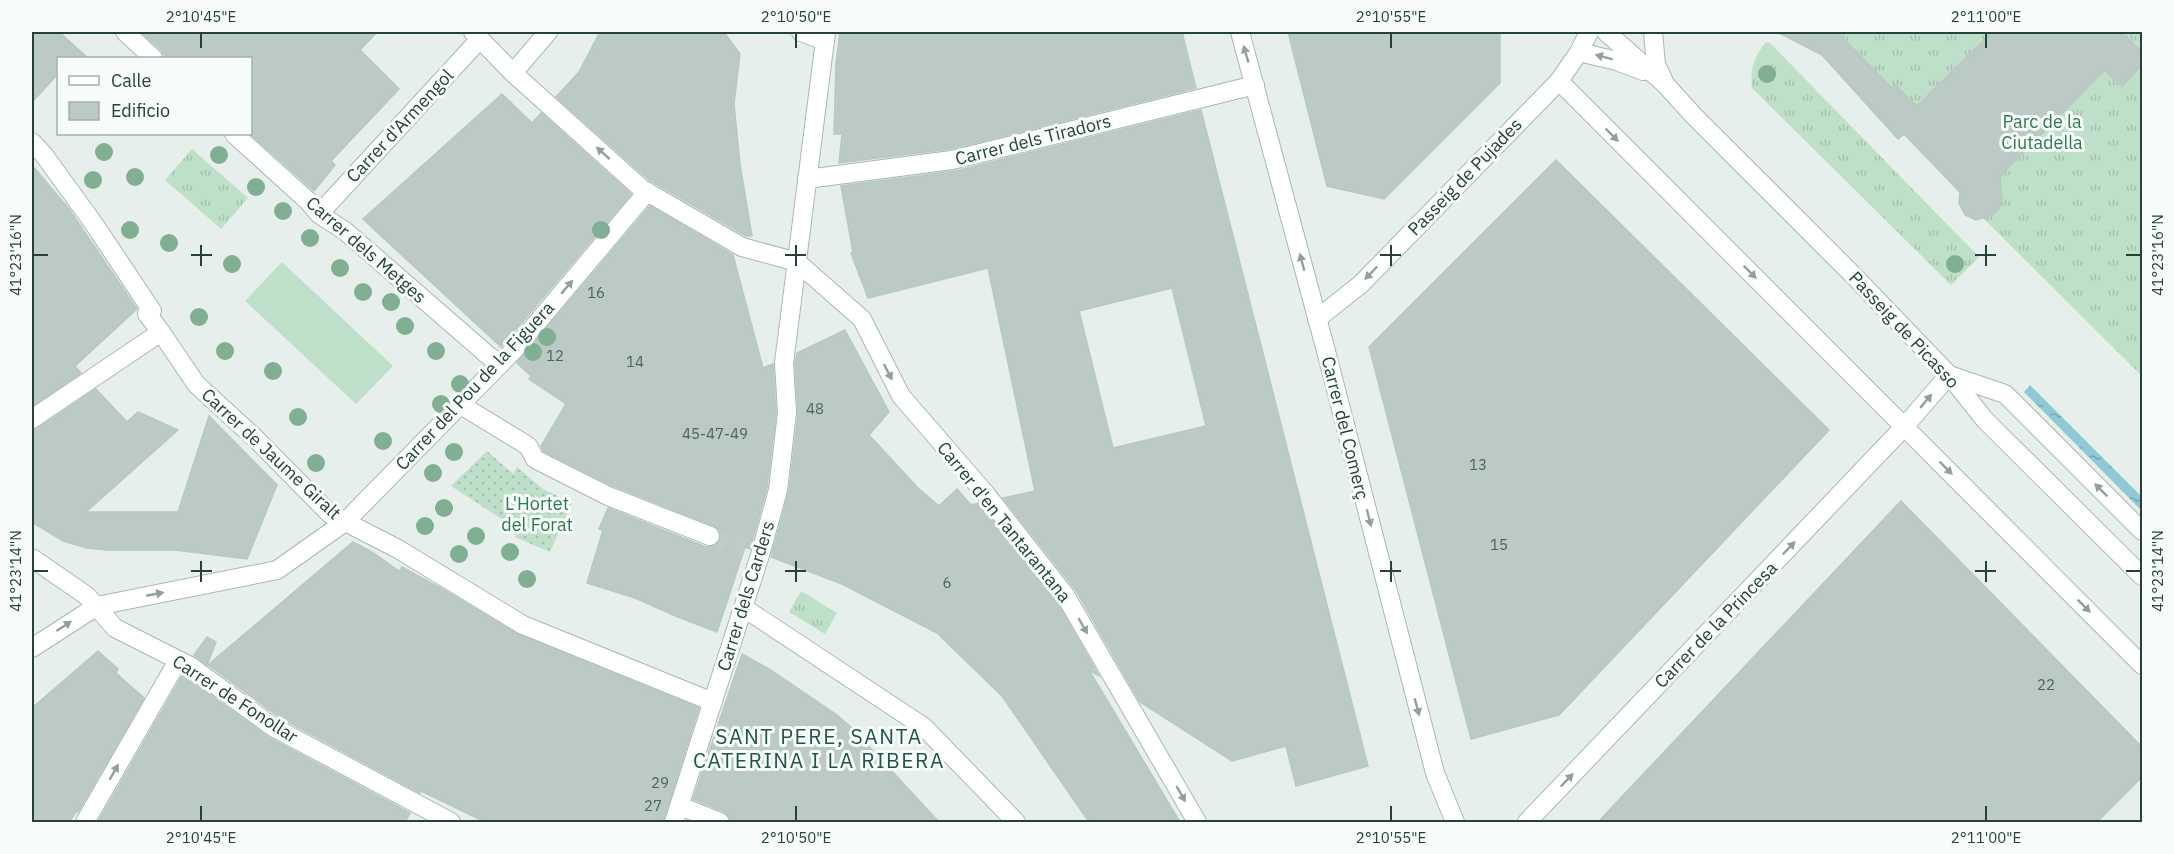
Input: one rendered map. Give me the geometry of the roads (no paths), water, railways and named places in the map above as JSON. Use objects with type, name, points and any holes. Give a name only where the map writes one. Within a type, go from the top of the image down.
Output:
[{"type":"street","points":[[125,32],[152,57]]},
{"type":"street","points":[[513,73],[548,32]]},
{"type":"street","points":[[801,32],[825,36]]},
{"type":"street","name":"Carrer del Comerç","points":[[1240,32],[1435,773],[1455,822]]},
{"type":"street","name":"Passeig de Pujades","points":[[1317,319],[1360,284],[1559,81],[1579,52],[1589,32]]},
{"type":"street","name":"Passeig de Picasso","points":[[1606,32],[1665,84],[1855,277],[1948,375],[1985,420],[2142,576]]},
{"type":"street","points":[[1647,32],[1653,32]]},
{"type":"street","name":"Passeig de Picasso","points":[[1653,32],[1656,65],[1665,84]]},
{"type":"street","points":[[477,35],[513,73],[647,192],[742,247],[797,262]]},
{"type":"street","name":"Carrer d'Armengol","points":[[319,214],[477,35]]},
{"type":"street","name":"Carrer dels Carders","points":[[677,814],[744,608],[753,551],[778,490],[788,413],[784,363],[825,36]]},
{"type":"street","points":[[1579,52],[1636,68],[1665,84]]},
{"type":"street","points":[[1559,81],[2142,665]]},
{"type":"street","name":"Carrer dels Tiradors","points":[[807,179],[951,160],[1255,85]]},
{"type":"street","name":"Carrer dels Metges","points":[[235,135],[309,202],[319,214],[345,231],[490,357],[501,363]]},
{"type":"street","name":"Carrer de Jaume Giralt","points":[[32,142],[44,155],[100,234],[152,311],[147,314],[196,384],[255,438],[330,514],[398,549],[523,625],[712,702]]},
{"type":"street","name":"Carrer del Pou de la Figuera","points":[[97,606],[277,570],[345,522],[522,341],[647,192]]},
{"type":"street","name":"Carrer d'en Tantarantana","points":[[797,262],[862,320],[901,396],[985,494],[1065,595],[1197,822]]},
{"type":"street","points":[[32,419],[161,332]]},
{"type":"street","points":[[1948,375],[2006,394],[2142,531]]},
{"type":"street","name":"Carrer de la Princesa","points":[[1527,822],[1904,427],[1948,375]]},
{"type":"street","points":[[461,405],[528,446],[535,459],[608,496],[710,536]]},
{"type":"street","name":"Carrer de Fonollar","points":[[32,558],[87,596],[115,628],[190,666],[273,727],[428,818],[451,822]]},
{"type":"street","points":[[32,648],[97,606]]},
{"type":"street","points":[[744,608],[924,727],[1016,822]]},
{"type":"street","points":[[84,822],[176,663],[190,666]]},
{"type":"street","points":[[677,814],[720,822]]},
{"type":"water","points":[[2030,385],[2142,497],[2142,511],[2024,392]]},
{"type":"tunnel","points":[[710,536],[745,547]]},
{"type":"district","name":"SANT PERE, SANTA CATERINA I LA RIBERA","points":[[819,749]]},
{"type":"park label","name":"Parc de la Ciutadella","points":[[2042,132]]},
{"type":"park label","name":"L'Hortet del Forat","points":[[537,514]]}]
